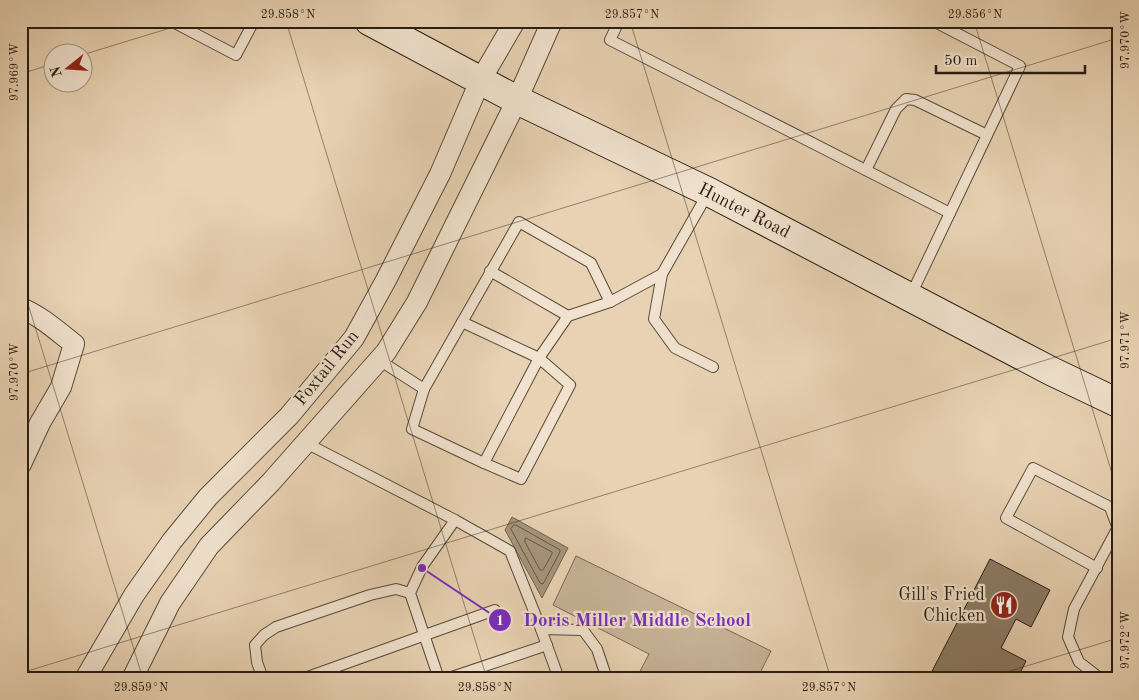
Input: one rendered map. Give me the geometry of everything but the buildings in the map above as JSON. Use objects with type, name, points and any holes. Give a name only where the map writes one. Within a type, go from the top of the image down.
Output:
[{"type":"main road","name":"Hunter Road","points":[[369,21],[480,81],[709,192],[1042,366],[1118,403]]},
{"type":"street","name":"Foxtail Run","points":[[85,679],[134,595],[172,541],[208,496],[289,416],[354,338],[440,174],[480,81],[514,21]]},
{"type":"street","name":"Foxtail Run","points":[[132,679],[170,603],[209,546],[272,482],[386,352],[417,302],[518,100],[552,21]]},
{"type":"street","points":[[21,308],[48,323],[74,344],[61,387],[40,423],[21,464]]},
{"type":"street","points":[[279,426],[306,443]]},
{"type":"lane","points":[[170,21],[236,55],[254,21]]},
{"type":"lane","points":[[619,21],[610,40],[950,212]]},
{"type":"lane","points":[[910,297],[1020,66],[933,21]]},
{"type":"lane","points":[[866,170],[896,109],[906,99],[915,100],[987,135]]},
{"type":"lane","points":[[709,192],[662,274],[654,319],[675,348],[713,367]]},
{"type":"lane","points":[[462,322],[539,358],[570,385],[521,479],[484,464],[412,429],[424,389],[490,271],[519,222],[591,263],[610,302]]},
{"type":"lane","points":[[490,271],[568,316]]},
{"type":"lane","points":[[484,464],[539,358],[568,316],[610,302],[662,274]]},
{"type":"lane","points":[[379,360],[424,389]]},
{"type":"lane","points":[[306,443],[510,550],[559,679]]},
{"type":"lane","points":[[1096,568],[1006,518],[1033,468],[1110,507],[1118,528],[1074,610],[1068,637],[1079,662],[1101,679]]},
{"type":"lane","points":[[439,679],[410,594],[422,567],[455,520]]},
{"type":"lane","points":[[263,679],[257,662],[255,645],[264,635],[276,627],[370,595],[396,589],[410,594]]},
{"type":"lane","points":[[302,679],[495,610]]},
{"type":"lane","points":[[541,629],[583,630],[597,649],[607,679]]},
{"type":"lane","points":[[446,679],[547,645]]},
{"type":"shaded area","points":[[576,556],[771,651],[757,679],[636,679],[649,654],[553,605]]},
{"type":"water","points":[[512,517],[568,548],[542,598],[505,530]]},
{"type":"place","name":"Doris Miller Middle School","points":[[422,568]]},
{"type":"place","name":"Gill's Fried Chicken","points":[[1004,605]]}]
